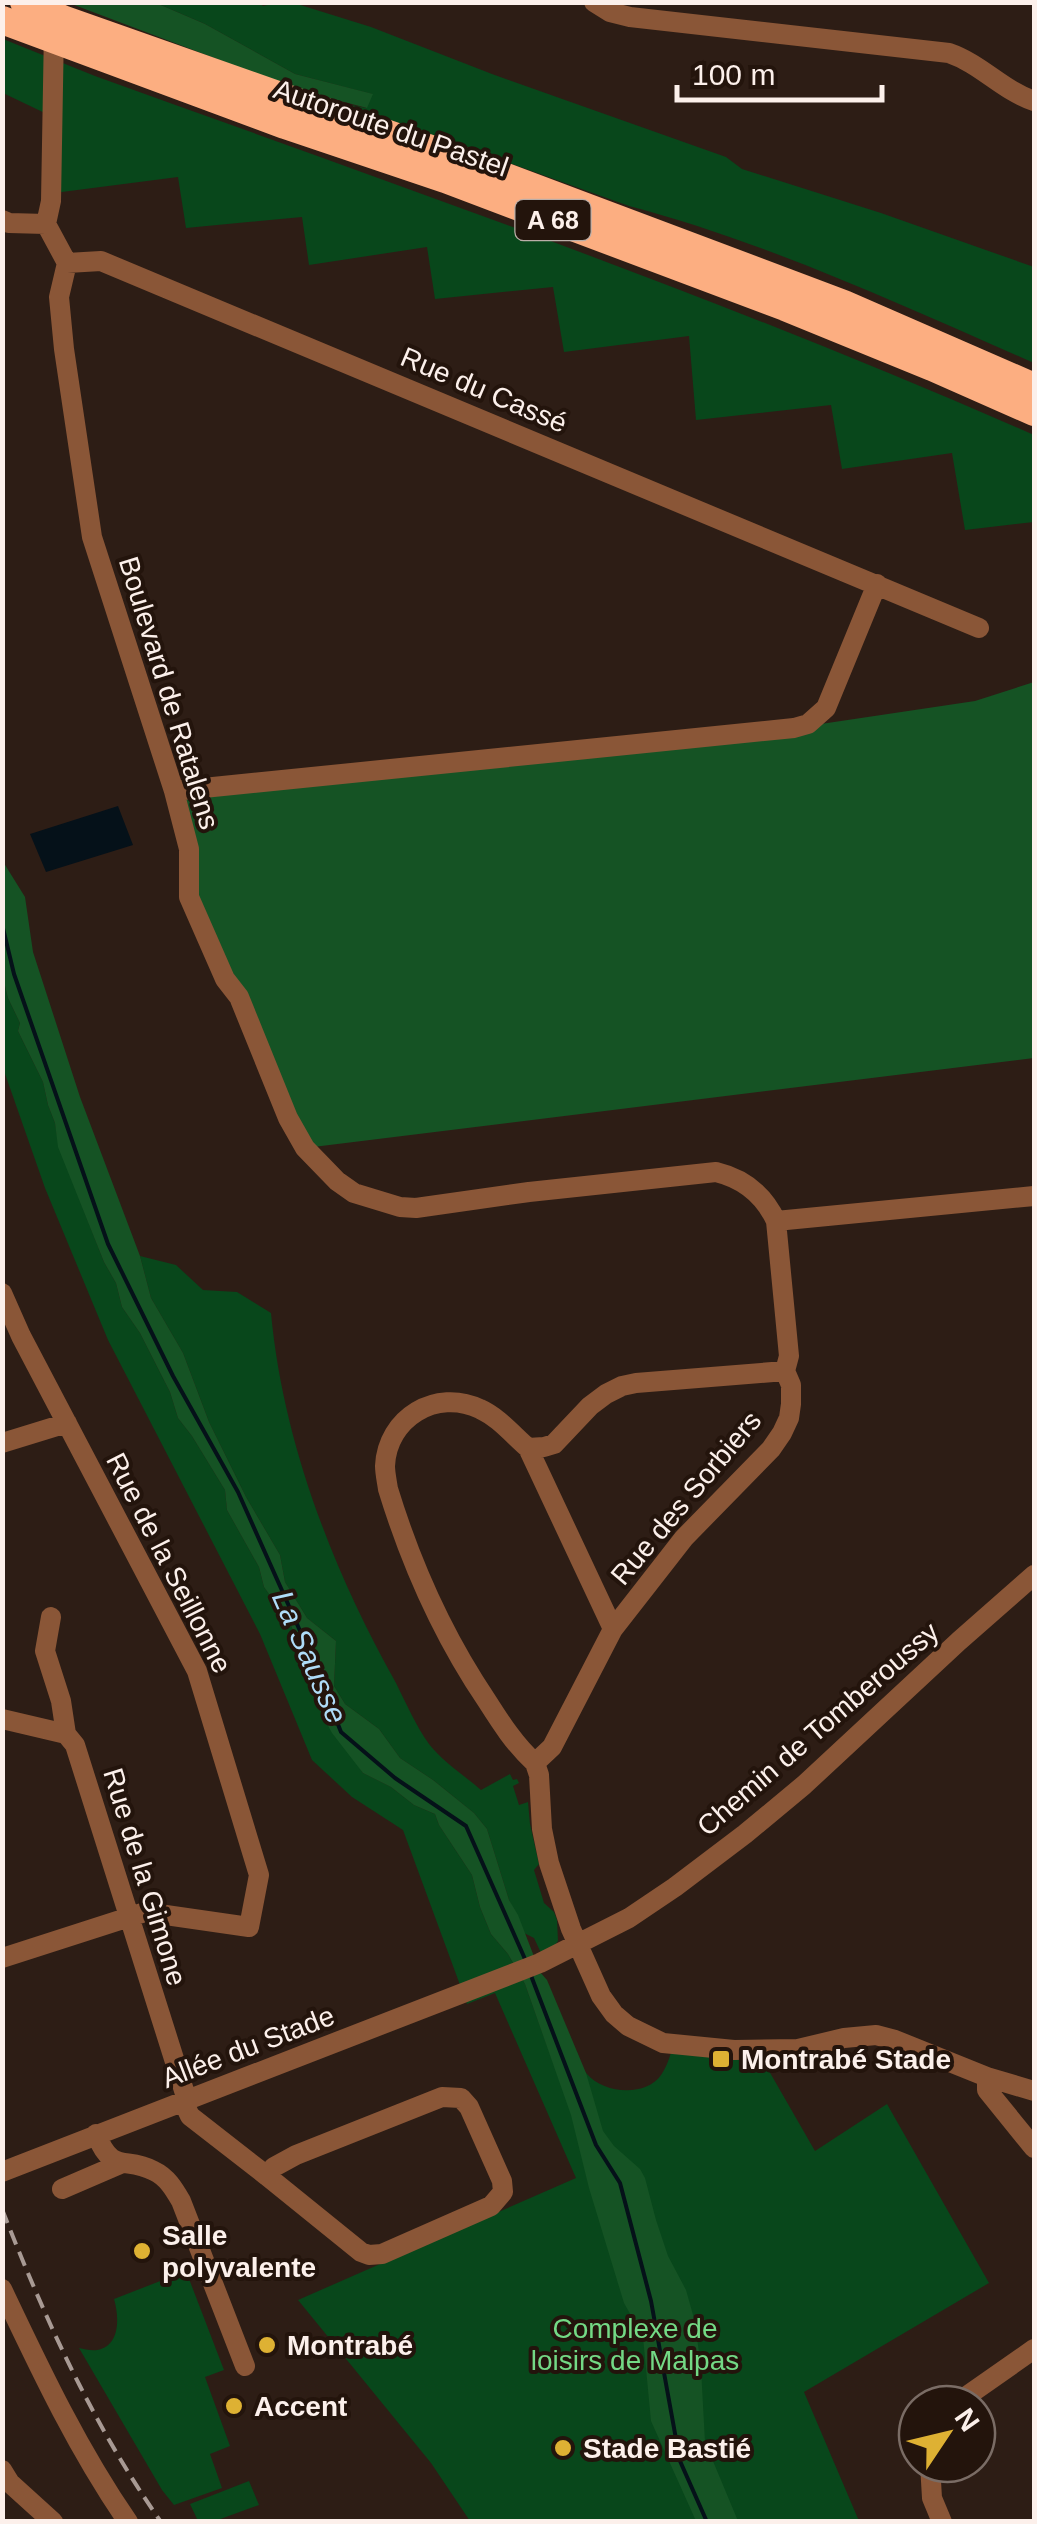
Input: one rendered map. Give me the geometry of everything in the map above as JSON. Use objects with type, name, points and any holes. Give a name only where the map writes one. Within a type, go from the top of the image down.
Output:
[{"type":"highway","name":"Autoroute du Pastel","points":[[2,20],[49,19],[445,154],[844,304],[1034,387]]},
{"type":"highway","name":"Autoroute du Pastel","points":[[49,19],[285,125],[463,186],[785,307],[1034,412]]},
{"type":"street","points":[[594,2],[610,12],[630,17],[949,53],[978,66],[1016,94],[1034,100]]},
{"type":"street","points":[[49,19],[51,201],[46,224],[67,264]]},
{"type":"street","points":[[2,220],[46,224]]},
{"type":"street","name":"Rue du Cassé","points":[[67,264],[101,261],[980,628]]},
{"type":"street","name":"Boulevard de Ratalens","points":[[67,264],[59,297],[92,537],[174,791],[189,849],[189,898],[225,978],[239,997],[288,1118],[306,1148],[354,1194],[400,1207],[716,1172],[747,1184],[761,1196],[776,1222]]},
{"type":"street","points":[[174,791],[808,724],[826,708],[877,584]]},
{"type":"street","points":[[776,1222],[1034,1196]]},
{"type":"street","name":"Rue des Sorbiers","points":[[535,1763],[552,1747],[613,1629],[684,1538],[782,1434],[791,1404],[791,1386],[786,1371],[789,1356],[776,1222]]},
{"type":"street","name":"Rue de la Seillonne","points":[[2,1293],[197,1670],[259,1876],[249,1926],[145,1912],[129,1918]]},
{"type":"street","points":[[528,1448],[554,1444],[590,1406],[622,1386],[786,1371]]},
{"type":"street","points":[[613,1629],[528,1448],[480,1409],[465,1404],[434,1402],[405,1418],[388,1448],[385,1467],[395,1512],[440,1624],[472,1680],[518,1747],[535,1763],[549,1864],[571,1929],[601,1996],[614,2014],[628,2026],[663,2042],[719,2050],[798,2050],[844,2038],[876,2035],[987,2078],[1034,2091]]},
{"type":"street","points":[[2,1444],[67,1424]]},
{"type":"street","name":"Chemin de Tomberoussy","points":[[579,1945],[644,1907],[746,1834],[1034,1575]]},
{"type":"street","name":"Rue de la Gimone","points":[[51,1617],[45,1651],[61,1701],[66,1734],[75,1745],[189,2099],[219,2136],[267,2176]]},
{"type":"street","points":[[2,1719],[66,1734]]},
{"type":"street","points":[[2,1958],[129,1918]]},
{"type":"street","name":"Allée du Stade","points":[[2,2172],[579,1945]]},
{"type":"street","points":[[987,2078],[987,2090],[1034,2148]]},
{"type":"street","points":[[442,2096],[453,2096],[469,2107],[502,2180],[502,2192],[491,2206],[382,2254],[369,2256],[267,2176],[296,2155],[442,2096]]},
{"type":"street","points":[[96,2134],[104,2153],[120,2164]]},
{"type":"street","points":[[62,2189],[120,2164],[154,2170],[175,2190],[245,2366]]},
{"type":"street","points":[[2,2289],[64,2418],[128,2522]]},
{"type":"street","points":[[984,2384],[1034,2349]]},
{"type":"street","points":[[2,2470],[10,2483],[53,2522]]},
{"type":"street","points":[[931,2484],[932,2498],[942,2522]]},
{"type":"green space","points":[[258,2],[263,6],[294,3],[371,27],[726,157],[742,169],[1034,267],[1034,363],[783,256],[629,206],[346,104],[366,108],[372,94],[295,74],[205,24],[156,3]]},
{"type":"green space","points":[[69,3],[156,3],[205,24],[295,74],[373,94],[367,108],[302,91]]},
{"type":"green space","points":[[3,39],[686,292],[1034,435],[1034,522],[965,530],[952,453],[842,469],[831,405],[696,420],[689,336],[564,352],[553,287],[435,299],[427,247],[309,265],[302,217],[186,228],[178,177],[54,193],[51,116],[3,93]]},
{"type":"green space","points":[[1034,682],[1034,1058],[305,1148],[189,897],[174,791],[794,728],[975,701]]},
{"type":"green space","points":[[2,860],[25,897],[33,952],[80,1097],[140,1256],[151,1298],[183,1353],[209,1422],[246,1497],[280,1555],[285,1582],[307,1618],[336,1641],[334,1686],[345,1704],[379,1729],[400,1758],[474,1813],[487,1829],[509,1900],[586,2073],[603,2131],[645,2178],[668,2256],[686,2290],[695,2322],[705,2442],[738,2521],[696,2521],[651,2421],[643,2337],[624,2303],[571,2115],[525,1984],[491,1934],[472,1875],[435,1814],[363,1773],[332,1733],[318,1707],[290,1623],[264,1587],[259,1567],[227,1510],[225,1490],[178,1418],[170,1392],[122,1307],[116,1283],[58,1147],[43,1082],[18,1031],[20,1023],[8,998],[2,974]]},
{"type":"green space","name":"Complexe de loisirs de Malpas","points":[[2,974],[20,1023],[18,1031],[43,1082],[59,1147],[116,1283],[122,1307],[170,1392],[178,1418],[225,1490],[227,1510],[259,1567],[264,1587],[290,1623],[319,1707],[363,1773],[435,1814],[472,1875],[491,1934],[525,1984],[554,2065],[577,2052],[594,2081],[614,2089],[635,2090],[661,2075],[674,2045],[757,2050],[815,2151],[887,2104],[989,2283],[804,2392],[859,2521],[470,2521],[431,2463],[298,2300],[576,2178],[495,1993],[467,2004],[403,1830],[352,1797],[312,1760],[260,1634],[108,1340],[45,1188],[3,1068]]},
{"type":"green space","points":[[140,1256],[176,1265],[203,1290],[237,1292],[271,1313],[277,1361],[299,1457],[352,1596],[415,1722],[434,1750],[481,1790],[510,1774],[513,1780],[517,1779],[519,1783],[513,1786],[519,1805],[528,1802],[539,1864],[534,1870],[544,1903],[557,1920],[558,1941],[554,1946],[541,1953],[534,1938],[524,1933],[509,1900],[487,1829],[474,1813],[400,1758],[379,1729],[345,1704],[334,1686],[336,1641],[307,1618],[285,1582],[280,1555],[246,1497],[209,1422],[183,1353],[151,1298]]},
{"type":"green space","points":[[186,2271],[224,2370],[205,2377],[230,2446],[210,2454],[222,2488],[174,2505],[79,2348],[97,2350],[110,2343],[117,2322],[114,2299]]},
{"type":"green space","points":[[249,2481],[259,2505],[215,2521],[198,2521],[190,2504]]},
{"type":"shaded area","points":[[118,806],[133,845],[46,872],[30,834]]},
{"type":"waterway","name":"La Sausse","points":[[2,924],[14,974],[108,1244],[173,1376],[238,1492],[341,1732],[395,1778],[466,1826],[525,1959]]},
{"type":"waterway","name":"La Sausse","points":[[530,1973],[596,2145],[620,2183],[651,2301],[680,2461],[707,2522]]},
{"type":"railway","points":[[2,2209],[72,2370],[114,2448],[161,2522]]},
{"type":"place","name":"Montrabé Stade","points":[[721,2059]]},
{"type":"place","name":"Salle polyvalente","points":[[142,2251]]},
{"type":"place","name":"Montrabé","points":[[267,2345]]},
{"type":"place","name":"Accent","points":[[234,2406]]},
{"type":"place","name":"Stade Bastié","points":[[563,2448]]}]
